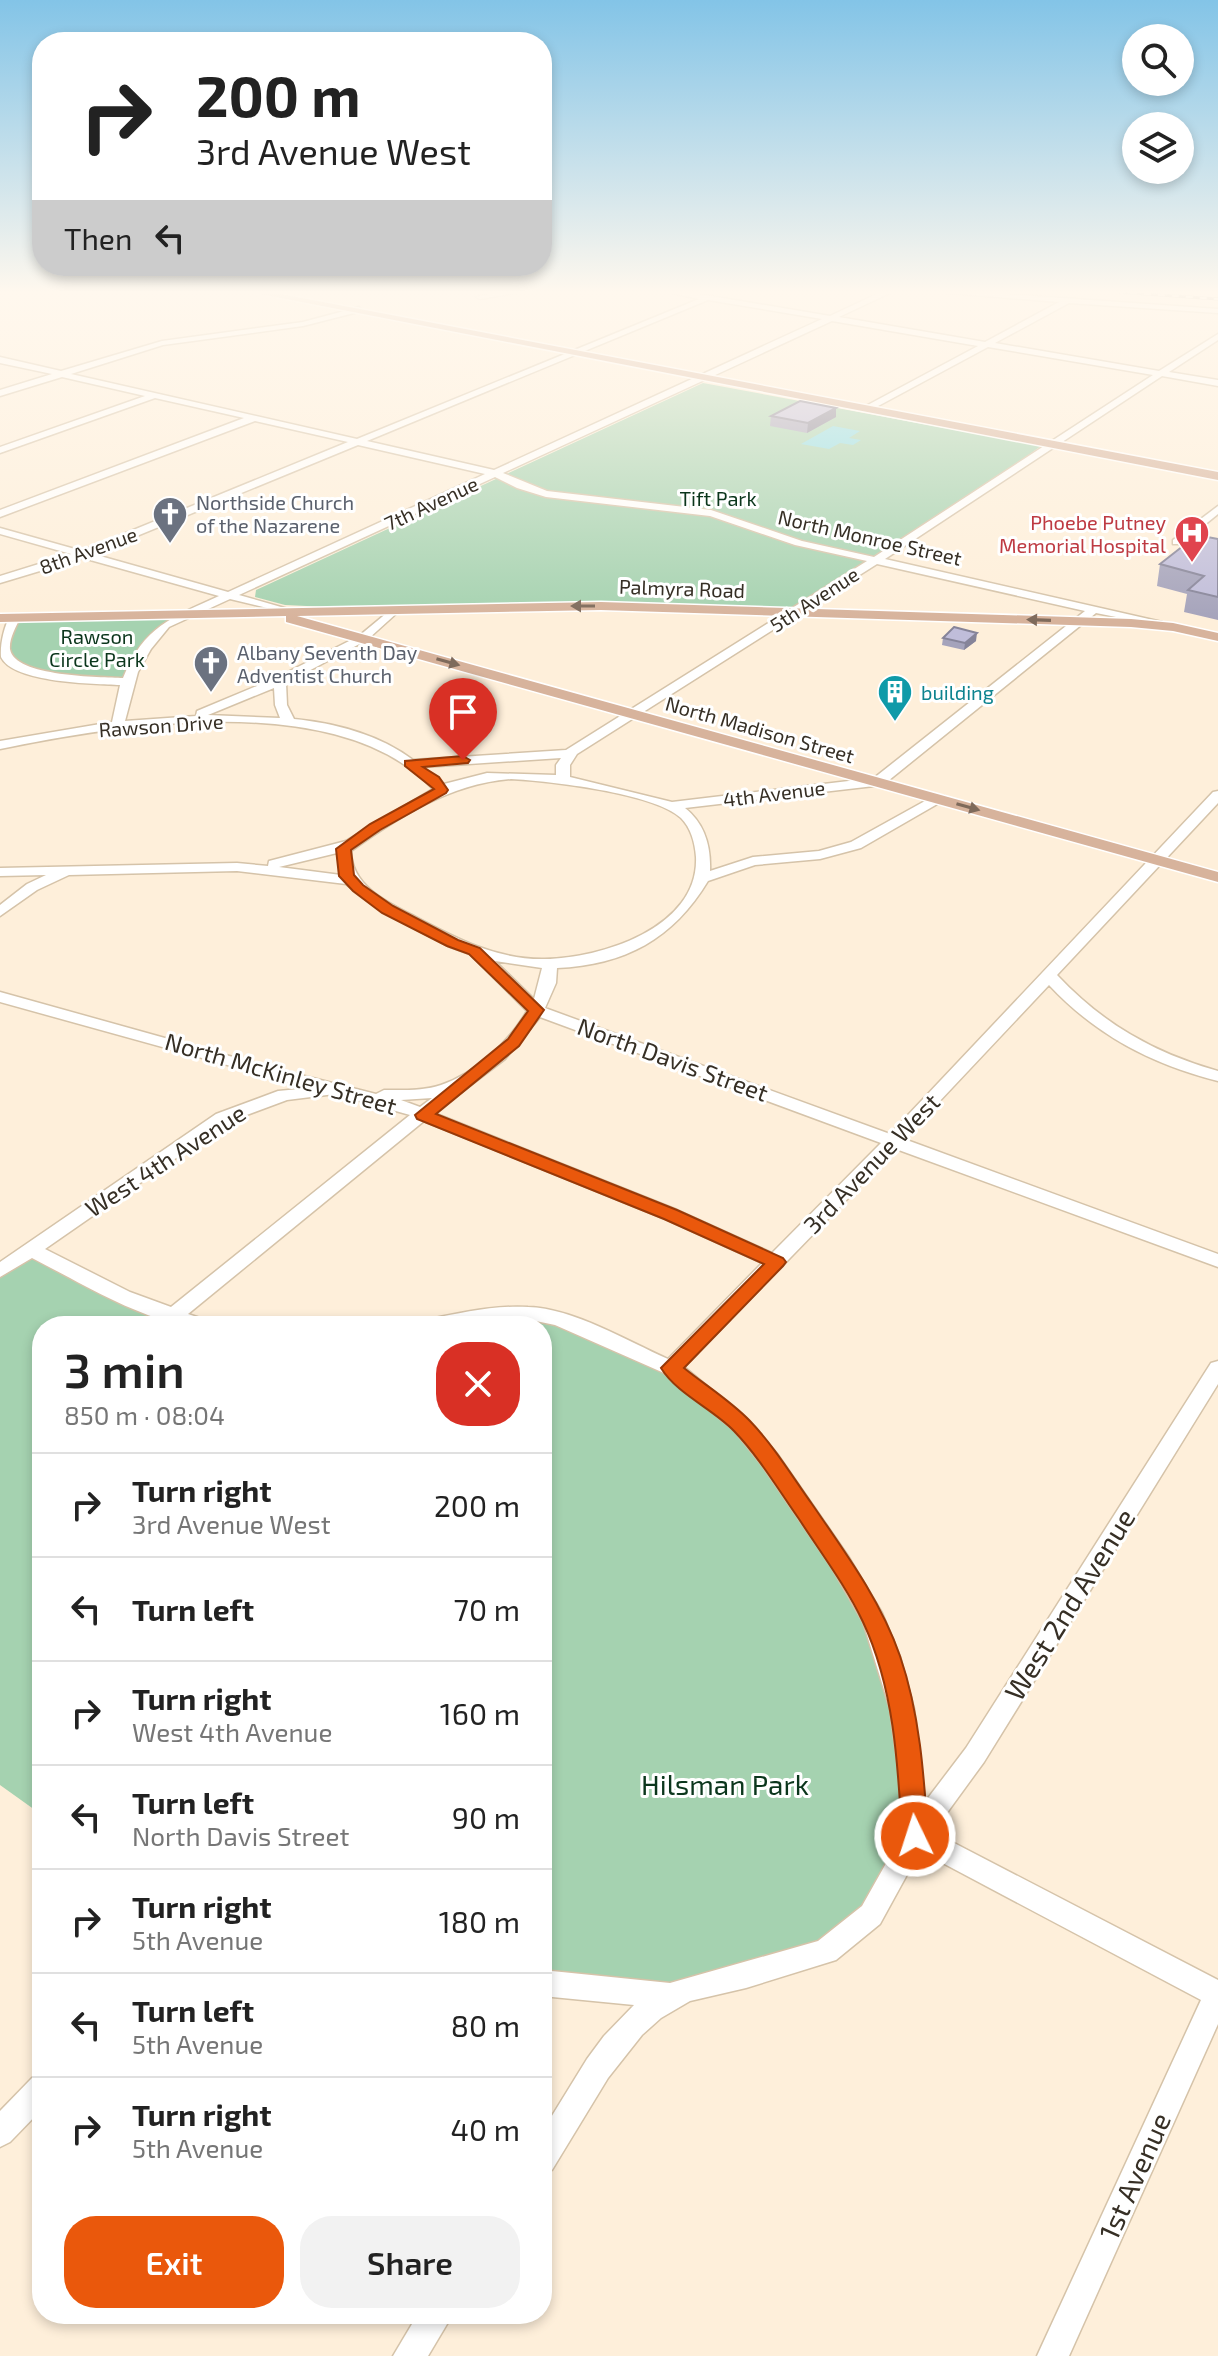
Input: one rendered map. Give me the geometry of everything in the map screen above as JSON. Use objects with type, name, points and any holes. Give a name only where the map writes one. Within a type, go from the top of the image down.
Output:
[{"type":"main road","points":[[829,402],[1218,476]]},
{"type":"main road","name":"Palmyra Road","points":[[7,618],[190,614],[218,618],[394,610],[601,606],[1078,621],[1173,627]]},
{"type":"main road","name":"North Madison Street","points":[[288,615],[1218,877]]},
{"type":"main road","name":"North Monroe Street","points":[[1173,627],[1218,637]]},
{"type":"street","points":[[0,450],[135,402]]},
{"type":"street","name":"North Monroe Street","points":[[185,402],[495,473],[520,486],[546,494],[711,513],[780,538],[1173,627]]},
{"type":"street","name":"8th Avenue","points":[[0,580],[84,554],[450,402]]},
{"type":"street","name":"7th Avenue","points":[[118,727],[126,682],[142,652],[162,627],[648,402]]},
{"type":"street","points":[[867,409],[880,402]]},
{"type":"street","name":"5th Avenue","points":[[570,754],[586,741],[635,714],[795,612],[1117,402]]},
{"type":"street","points":[[0,514],[254,418]]},
{"type":"street","points":[[1177,542],[1218,509]]},
{"type":"street","name":"North Madison Street","points":[[0,531],[231,595],[288,615]]},
{"type":"street","points":[[186,719],[280,681],[363,638],[394,610]]},
{"type":"street","points":[[878,782],[1094,610]]},
{"type":"street","points":[[7,618],[3,649],[6,657],[23,669],[57,677],[126,682]]},
{"type":"street","points":[[280,681],[281,705],[289,723]]},
{"type":"street","name":"Rawson Drive","points":[[0,745],[186,719],[289,723],[364,738],[391,750],[410,764]]},
{"type":"street","points":[[410,764],[570,754]]},
{"type":"street","points":[[563,779],[563,765],[570,754]]},
{"type":"street","points":[[410,764],[434,780],[441,790]]},
{"type":"street","points":[[0,872],[237,867],[303,859],[348,845],[441,790],[475,780],[504,777],[563,779],[670,806],[690,818],[705,859],[702,878],[690,901],[641,942],[603,957],[550,964],[512,961],[475,951]]},
{"type":"street","name":"4th Avenue","points":[[670,806],[878,782]]},
{"type":"street","name":"3rd Avenue West","points":[[671,1368],[894,1140],[1218,795]]},
{"type":"street","points":[[702,878],[753,861],[820,855],[856,845],[939,799]]},
{"type":"street","points":[[237,867],[350,880],[344,864],[344,849],[348,845]]},
{"type":"street","points":[[0,912],[32,887],[73,869]]},
{"type":"street","name":"North Davis Street","points":[[350,880],[388,909],[475,951],[536,1010],[1218,1261]]},
{"type":"street","points":[[31,1249],[123,1297],[173,1316],[514,1042],[536,1010],[550,982],[550,964]]},
{"type":"street","points":[[1049,976],[1067,997],[1116,1036],[1158,1059],[1218,1076]]},
{"type":"street","name":"North McKinley Street","points":[[0,997],[263,1071],[347,1090],[424,1115],[670,1214],[776,1262]]},
{"type":"street","points":[[368,1096],[431,1093],[462,1082]]},
{"type":"street","name":"West 4th Avenue","points":[[0,1271],[222,1118],[284,1095],[347,1090]]},
{"type":"street","points":[[482,1316],[531,1313],[546,1316]]},
{"type":"street","points":[[552,1317],[671,1368],[741,1425],[770,1460],[840,1562],[874,1620],[902,1709],[915,1836],[871,1915],[826,1951],[687,1989],[641,2017],[613,2048],[552,2144]]},
{"type":"street","name":"West 2nd Avenue","points":[[915,1836],[975,1755],[1218,1368]]},
{"type":"street","points":[[915,1836],[1218,1995]]},
{"type":"street","points":[[552,1984],[671,1996]]},
{"type":"street","name":"1st Avenue","points":[[1053,2356],[1218,1995]]},
{"type":"street","points":[[0,2132],[32,2098]]},
{"type":"street","points":[[409,2356],[430,2324]]},
{"type":"green space","name":"Tift Park","points":[[662,402],[805,402],[1041,446],[795,611],[601,605],[392,610],[285,605],[255,597],[256,590]]},
{"type":"green space","name":"Rawson Circle Park","points":[[187,614],[164,625],[125,679],[93,680],[21,666],[6,649],[15,618]]},
{"type":"green space","points":[[32,1252],[174,1316],[32,1316],[32,1808],[0,1785],[0,1275]]},
{"type":"green space","name":"Hilsman Park","points":[[552,1324],[670,1370],[765,1456],[886,1658],[911,1831],[870,1912],[825,1949],[685,1986],[552,1980]]},
{"type":"water","points":[[833,426],[860,431],[849,438],[861,440],[853,445],[840,443],[829,449],[801,444]]},
{"type":"building","points":[[798,402],[836,408],[808,423],[771,416]]},
{"type":"building","points":[[1197,535],[1218,539],[1218,597],[1188,590],[1204,576],[1160,564]]},
{"type":"building","points":[[954,627],[977,633],[965,643],[943,638]]},
{"type":"place","name":"Northside Church of the Nazarene","points":[[170,545]]},
{"type":"place","name":"Phoebe Putney Memorial Hospital","points":[[1192,564]]},
{"type":"place","name":"Albany Seventh Day Adventist Church","points":[[211,694]]},
{"type":"place","name":"building","points":[[895,723]]},
{"type":"route","points":[[463,760],[410,764],[434,780],[441,790],[375,827],[344,849],[347,876],[358,888],[388,909],[475,951],[536,1010],[514,1042],[424,1115],[670,1214],[776,1262],[671,1368],[741,1425],[770,1460],[840,1562],[874,1620],[902,1709],[915,1836]]}]
